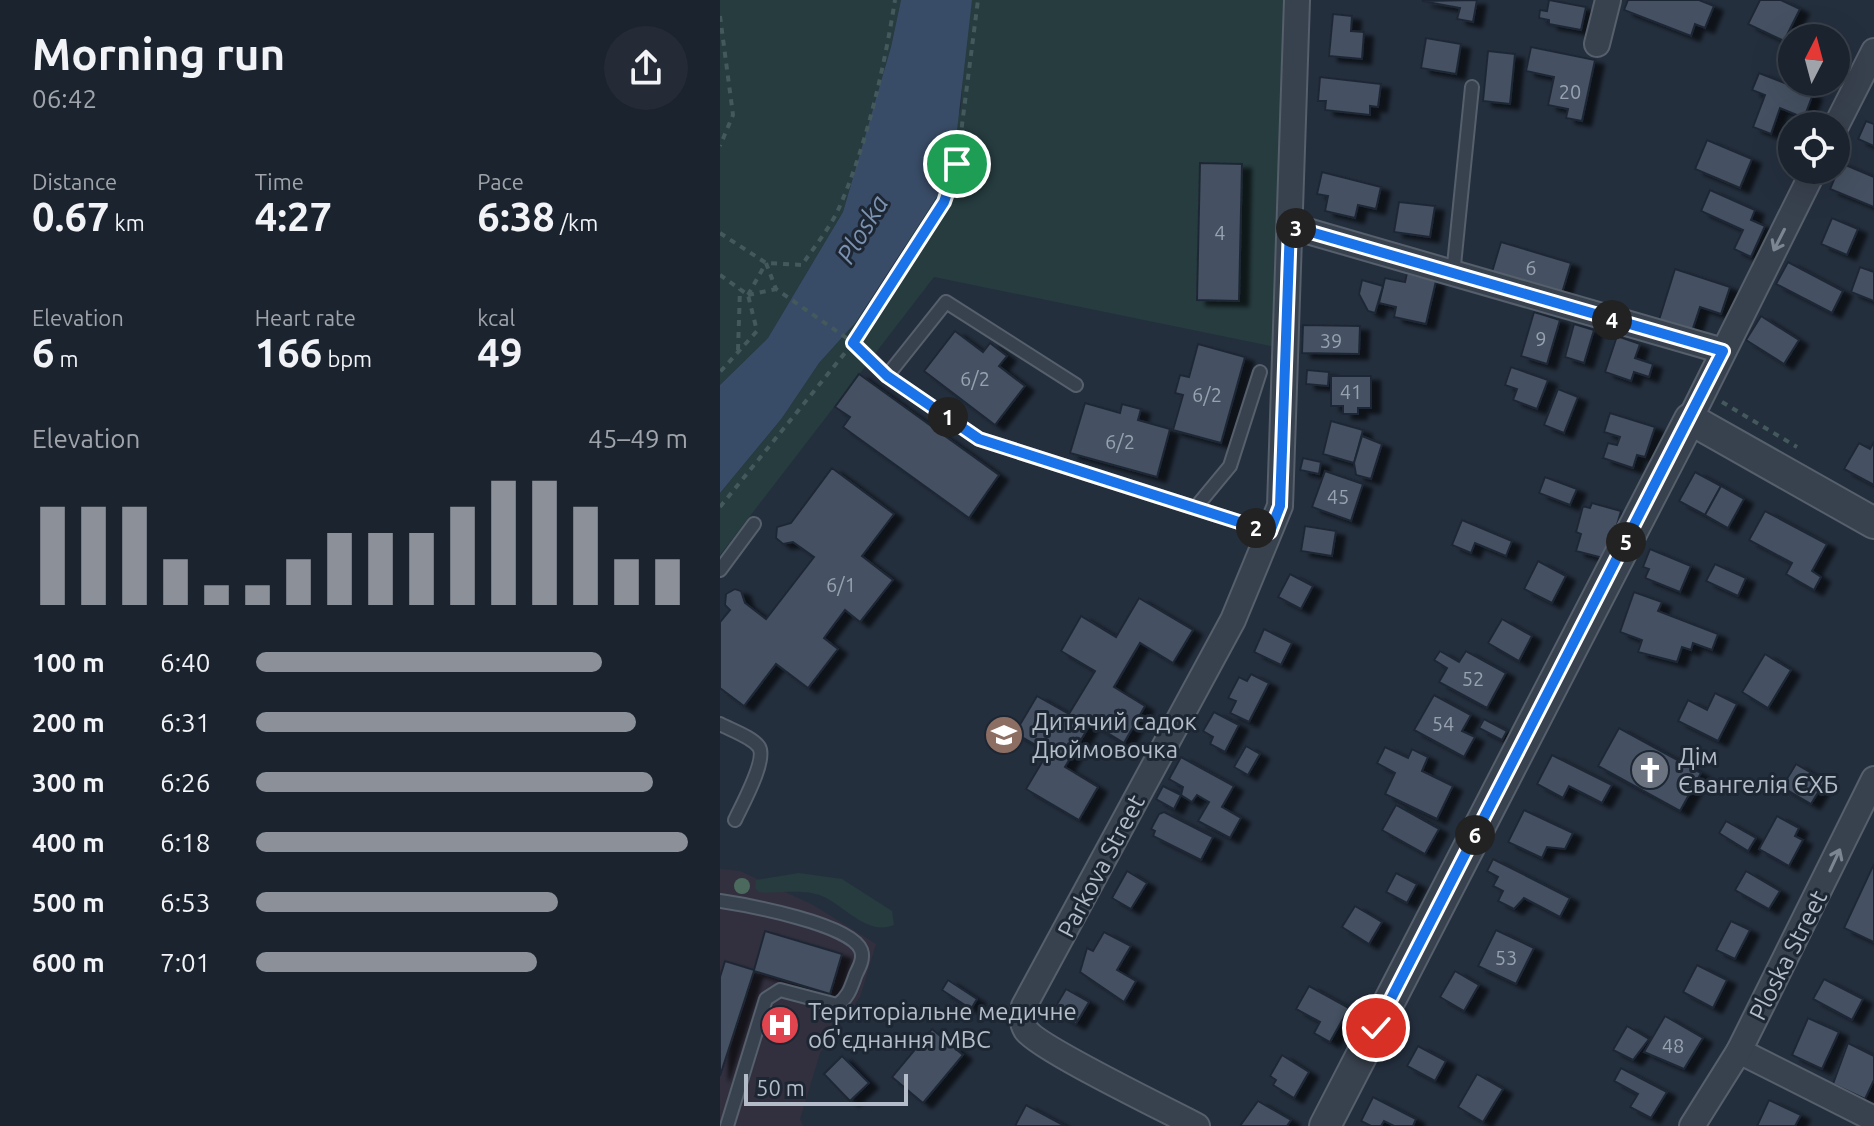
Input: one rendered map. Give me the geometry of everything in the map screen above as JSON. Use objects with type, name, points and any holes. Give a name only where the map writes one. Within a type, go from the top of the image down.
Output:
[{"type":"street","name":"Parkova Street","points":[[1197,1126],[1054,1049],[1027,1032],[1022,1018],[1024,1006],[1233,620],[1280,506],[1297,0]]},
{"type":"street","points":[[1597,44],[1608,0]]},
{"type":"street","points":[[1843,112],[1874,51]]},
{"type":"street","points":[[1325,1126],[1690,419],[1807,184]]},
{"type":"street","points":[[1290,226],[1723,351]]},
{"type":"street","points":[[1690,419],[1874,523]]},
{"type":"street","name":"Ploska Street","points":[[1692,1126],[1739,1051],[1874,779]]},
{"type":"street","points":[[1739,1051],[1874,1119]]},
{"type":"lane","points":[[1453,275],[1472,87]]},
{"type":"lane","points":[[1076,385],[946,302],[887,376],[979,439],[1270,532]]},
{"type":"lane","points":[[1196,507],[1230,466],[1260,372]]},
{"type":"lane","points":[[720,570],[754,524]]},
{"type":"lane","points":[[720,724],[757,744],[762,752],[735,820]]},
{"type":"lane","points":[[720,901],[802,919],[852,939],[861,948],[862,961],[847,998],[837,1005],[780,990],[766,999],[727,1126]]},
{"type":"path","points":[[720,233],[766,263],[802,265],[838,211],[888,48],[895,0]]},
{"type":"path","points":[[720,507],[851,341],[944,202],[957,164],[978,0]]},
{"type":"path","points":[[720,16],[733,115],[720,146]]},
{"type":"path","points":[[766,263],[776,289],[851,341],[887,376]]},
{"type":"path","points":[[748,295],[766,263]]},
{"type":"path","points":[[720,275],[748,295],[757,331],[720,372]]},
{"type":"path","points":[[738,352],[740,289]]},
{"type":"path","points":[[748,295],[776,289]]},
{"type":"path","points":[[1704,391],[1809,454]]},
{"type":"shaded area","name":"Територіальне медичне об'єднання МВС","points":[[720,869],[740,871],[813,905],[876,944],[860,997],[820,1053],[800,1119],[803,1126],[720,1126]]},
{"type":"green space","points":[[720,0],[901,0],[891,47],[843,212],[768,338],[720,385]]},
{"type":"green space","points":[[972,0],[1286,0],[1276,347],[934,277],[720,555],[720,493],[782,418],[819,363],[856,322],[900,259],[961,108],[964,47]]},
{"type":"green space","points":[[799,873],[842,879],[892,911],[894,925],[875,927],[815,894],[759,892],[755,888],[756,880]]},
{"type":"water","name":"Ploska","points":[[901,0],[972,0],[953,165],[938,195],[856,322],[819,363],[782,418],[720,493],[720,385],[768,338],[843,212],[891,47]]},
{"type":"building","points":[[1477,0],[1473,22],[1457,19],[1460,8],[1422,1]]},
{"type":"building","points":[[1549,0],[1586,7],[1581,30],[1549,24],[1549,20],[1539,18],[1540,10],[1547,11]]},
{"type":"building","points":[[1628,0],[1699,0],[1714,6],[1705,28],[1695,24],[1691,36],[1624,10]]},
{"type":"building","points":[[1760,0],[1781,0],[1800,9],[1792,24],[1778,24],[1778,38],[1748,24]]},
{"type":"building","points":[[1333,14],[1352,16],[1351,31],[1364,32],[1362,59],[1329,56]]},
{"type":"building","points":[[1426,38],[1461,44],[1456,74],[1421,68]]},
{"type":"building","points":[[1531,47],[1595,60],[1582,121],[1566,118],[1568,109],[1548,105],[1554,77],[1526,71]]},
{"type":"building","points":[[1488,51],[1515,54],[1510,104],[1483,101]]},
{"type":"building","points":[[1759,73],[1778,80],[1778,96],[1812,96],[1806,112],[1790,112],[1780,108],[1771,134],[1753,127],[1765,95],[1752,90]]},
{"type":"building","points":[[1320,77],[1381,84],[1378,107],[1370,106],[1370,115],[1325,110],[1326,101],[1318,101]]},
{"type":"building","points":[[1866,121],[1874,124],[1874,146],[1858,139]]},
{"type":"building","points":[[1707,140],[1752,159],[1740,188],[1695,169]]},
{"type":"building","points":[[1200,163],[1242,164],[1239,301],[1197,300]]},
{"type":"building","points":[[1850,167],[1874,177],[1874,207],[1830,189],[1832,184],[1850,184]]},
{"type":"building","points":[[1322,172],[1381,187],[1376,209],[1358,205],[1355,218],[1325,211],[1328,196],[1317,194]]},
{"type":"building","points":[[1710,190],[1755,210],[1751,220],[1765,226],[1751,257],[1734,249],[1743,230],[1701,211]]},
{"type":"building","points":[[1399,202],[1435,206],[1430,237],[1394,232]]},
{"type":"building","points":[[1832,218],[1858,229],[1847,255],[1821,244]]},
{"type":"building","points":[[1501,242],[1571,263],[1562,293],[1492,272]]},
{"type":"building","points":[[1788,262],[1843,291],[1832,313],[1776,284]]},
{"type":"building","points":[[1860,267],[1874,272],[1874,301],[1851,292]]},
{"type":"building","points":[[1675,269],[1730,287],[1721,314],[1700,307],[1692,331],[1659,320]]},
{"type":"building","points":[[1407,273],[1436,281],[1426,324],[1394,317],[1396,307],[1379,303],[1385,278],[1405,282]]},
{"type":"building","points":[[1362,280],[1383,286],[1375,313],[1368,311],[1359,294]]},
{"type":"building","points":[[1534,312],[1560,320],[1547,364],[1521,356]]},
{"type":"building","points":[[1761,316],[1799,340],[1784,364],[1746,340]]},
{"type":"building","points":[[1574,324],[1594,330],[1584,363],[1565,357]]},
{"type":"building","points":[[1303,325],[1360,326],[1359,354],[1302,353]]},
{"type":"building","points":[[955,331],[983,352],[990,343],[1007,356],[999,366],[1025,386],[995,425],[924,371]]},
{"type":"building","points":[[1617,336],[1640,344],[1635,358],[1653,364],[1649,377],[1634,372],[1631,381],[1605,372]]},
{"type":"building","points":[[1198,344],[1245,357],[1221,443],[1173,430],[1183,395],[1175,393],[1180,375],[1189,377]]},
{"type":"building","points":[[1511,367],[1548,380],[1537,409],[1513,400],[1517,389],[1505,385]]},
{"type":"building","points":[[1307,370],[1329,372],[1328,386],[1306,384]]},
{"type":"building","points":[[859,374],[999,475],[969,518],[843,427],[850,417],[835,407]]},
{"type":"building","points":[[1331,376],[1371,376],[1371,408],[1358,408],[1358,414],[1343,414],[1343,406],[1331,406]]},
{"type":"building","points":[[1558,389],[1578,397],[1564,433],[1544,425]]},
{"type":"building","points":[[1085,403],[1120,413],[1122,404],[1141,409],[1138,420],[1170,429],[1157,477],[1070,453]]},
{"type":"building","points":[[1610,413],[1655,427],[1645,457],[1637,455],[1633,468],[1603,458],[1608,443],[1617,445],[1620,437],[1604,432]]},
{"type":"building","points":[[1331,421],[1363,430],[1354,463],[1323,454]]},
{"type":"building","points":[[1362,436],[1382,444],[1371,479],[1356,475],[1354,463]]},
{"type":"building","points":[[1874,442],[1874,485],[1844,469],[1859,443],[1870,449]]},
{"type":"building","points":[[1303,458],[1321,462],[1319,474],[1300,470]]},
{"type":"building","points":[[832,468],[894,514],[862,556],[893,580],[860,622],[845,610],[824,638],[838,649],[808,688],[776,664],[744,706],[720,688],[720,622],[730,610],[725,605],[726,594],[735,589],[741,591],[745,603],[766,619],[814,557],[793,542],[783,544],[776,538],[777,527],[791,523]]},
{"type":"building","points":[[1325,471],[1363,484],[1351,521],[1312,507]]},
{"type":"building","points":[[1695,472],[1721,486],[1705,515],[1679,501]]},
{"type":"building","points":[[1545,477],[1577,489],[1570,505],[1539,493]]},
{"type":"building","points":[[1721,486],[1744,499],[1728,528],[1705,515]]},
{"type":"building","points":[[1592,503],[1621,511],[1607,559],[1576,551],[1581,534],[1576,532],[1583,506],[1590,508]]},
{"type":"building","points":[[1765,511],[1827,544],[1812,571],[1821,577],[1814,590],[1786,574],[1792,563],[1749,540]]},
{"type":"building","points":[[1462,520],[1512,541],[1506,556],[1475,543],[1471,553],[1452,545]]},
{"type":"building","points":[[1305,526],[1336,531],[1332,556],[1301,551]]},
{"type":"building","points":[[1650,549],[1691,566],[1680,592],[1645,578],[1649,569],[1643,567]]},
{"type":"building","points":[[1538,561],[1566,576],[1552,603],[1524,589]]},
{"type":"building","points":[[1715,564],[1746,578],[1738,596],[1706,581]]},
{"type":"building","points":[[1290,574],[1313,586],[1301,609],[1278,597]]},
{"type":"building","points":[[1634,592],[1662,602],[1658,611],[1718,634],[1712,650],[1693,643],[1691,650],[1682,647],[1677,662],[1638,652],[1642,640],[1620,632]]},
{"type":"building","points":[[1139,598],[1193,630],[1173,663],[1140,643],[1114,687],[1145,706],[1124,743],[1091,723],[1065,767],[1098,787],[1079,820],[1026,789],[1048,752],[1015,733],[1037,696],[1069,714],[1095,671],[1061,651],[1081,616],[1116,637]]},
{"type":"building","points":[[1502,619],[1532,636],[1519,661],[1488,643]]},
{"type":"building","points":[[1264,629],[1292,643],[1281,665],[1254,652]]},
{"type":"building","points":[[1440,651],[1459,662],[1466,651],[1506,673],[1487,708],[1439,682],[1447,668],[1434,660]]},
{"type":"building","points":[[1765,654],[1791,670],[1768,708],[1742,692]]},
{"type":"building","points":[[1251,674],[1269,683],[1249,722],[1230,713],[1236,701],[1228,698],[1239,677],[1247,681]]},
{"type":"building","points":[[1715,693],[1737,704],[1718,741],[1678,721],[1688,700],[1707,710]]},
{"type":"building","points":[[1434,695],[1471,715],[1462,731],[1475,737],[1464,757],[1414,730]]},
{"type":"building","points":[[1214,712],[1239,725],[1225,752],[1210,744],[1213,737],[1203,731]]},
{"type":"building","points":[[1484,719],[1507,731],[1502,740],[1479,728]]},
{"type":"building","points":[[1619,728],[1701,773],[1680,811],[1598,766]]},
{"type":"building","points":[[1246,746],[1260,754],[1248,775],[1234,767]]},
{"type":"building","points":[[1385,747],[1408,758],[1412,749],[1428,757],[1422,771],[1453,786],[1437,819],[1385,794],[1395,773],[1377,763]]},
{"type":"building","points":[[1552,755],[1612,785],[1602,803],[1569,786],[1563,798],[1537,784]]},
{"type":"building","points":[[1181,757],[1234,786],[1222,807],[1241,818],[1230,838],[1198,821],[1209,802],[1197,795],[1192,802],[1181,795],[1183,787],[1169,779]]},
{"type":"building","points":[[1796,764],[1825,781],[1811,804],[1782,787]]},
{"type":"building","points":[[1163,786],[1181,795],[1174,809],[1156,799]]},
{"type":"building","points":[[1396,805],[1439,829],[1425,854],[1382,830]]},
{"type":"building","points":[[1524,810],[1573,833],[1565,849],[1547,847],[1542,858],[1508,842]]},
{"type":"building","points":[[1164,812],[1213,837],[1201,860],[1153,836],[1155,831],[1151,829],[1159,814]]},
{"type":"building","points":[[1777,816],[1799,828],[1795,836],[1803,840],[1789,866],[1759,849]]},
{"type":"building","points":[[1726,821],[1756,838],[1748,851],[1719,833]]},
{"type":"building","points":[[1493,859],[1570,898],[1560,917],[1524,898],[1514,909],[1498,901],[1503,891],[1493,886],[1498,877],[1487,871]]},
{"type":"building","points":[[1874,864],[1874,942],[1844,928]]},
{"type":"building","points":[[1127,871],[1147,883],[1131,909],[1112,898]]},
{"type":"building","points":[[1746,871],[1780,891],[1769,909],[1735,890]]},
{"type":"building","points":[[1396,873],[1417,884],[1407,903],[1386,892]]},
{"type":"building","points":[[1355,906],[1382,922],[1369,944],[1342,927]]},
{"type":"building","points":[[1731,921],[1750,930],[1735,959],[1716,950]]},
{"type":"building","points":[[1496,930],[1534,948],[1516,984],[1478,966]]},
{"type":"building","points":[[765,931],[842,954],[830,994],[754,971],[720,1076],[720,977],[725,961],[754,970]]},
{"type":"building","points":[[1104,932],[1131,946],[1117,970],[1136,981],[1124,1002],[1080,972],[1087,948],[1093,951]]},
{"type":"building","points":[[1697,965],[1727,980],[1713,1008],[1683,992]]},
{"type":"building","points":[[1455,971],[1479,985],[1464,1011],[1440,997]]},
{"type":"building","points":[[1824,979],[1863,999],[1852,1020],[1813,999]]},
{"type":"building","points":[[948,980],[977,999],[971,1009],[942,990]]},
{"type":"building","points":[[1309,986],[1349,1008],[1330,1042],[1314,1033],[1320,1022],[1296,1009]]},
{"type":"building","points":[[1066,989],[1089,1002],[1076,1024],[1053,1011]]},
{"type":"building","points":[[1665,1016],[1703,1038],[1684,1069],[1644,1052]]},
{"type":"building","points":[[1808,1018],[1839,1032],[1822,1069],[1792,1055]]},
{"type":"building","points":[[1627,1026],[1649,1039],[1633,1060],[1613,1050]]},
{"type":"building","points":[[932,1029],[963,1055],[923,1103],[892,1077]]},
{"type":"building","points":[[1848,1043],[1874,1056],[1874,1080],[1865,1099],[1833,1084]]},
{"type":"building","points":[[1418,1046],[1446,1061],[1435,1081],[1407,1066]]},
{"type":"building","points":[[1282,1055],[1309,1072],[1294,1098],[1273,1085],[1276,1080],[1270,1076]]},
{"type":"building","points":[[842,1056],[869,1083],[850,1101],[824,1074]]},
{"type":"building","points":[[1621,1068],[1667,1092],[1651,1118],[1630,1107],[1638,1094],[1614,1081]]},
{"type":"building","points":[[1477,1074],[1503,1089],[1483,1122],[1458,1107]]},
{"type":"building","points":[[1373,1097],[1416,1119],[1413,1126],[1394,1126],[1384,1121],[1381,1126],[1371,1126],[1361,1121]]},
{"type":"building","points":[[1769,1100],[1801,1115],[1795,1126],[1757,1126]]},
{"type":"building","points":[[1258,1101],[1291,1120],[1287,1126],[1240,1126]]},
{"type":"building","points":[[1026,1105],[1065,1126],[1015,1126]]},
{"type":"place","name":"Дитячий садок Дюймовочка","points":[[1004,735]]},
{"type":"place","name":"Дім Євангелія ЄХБ","points":[[1650,770]]},
{"type":"place","name":"Територіальне медичне об'єднання МВС","points":[[780,1025]]},
{"type":"route","points":[[957,164],[944,202],[853,343],[887,376],[979,439],[1270,532],[1280,506],[1285,437],[1290,226],[1723,351],[1376,1028]]}]
